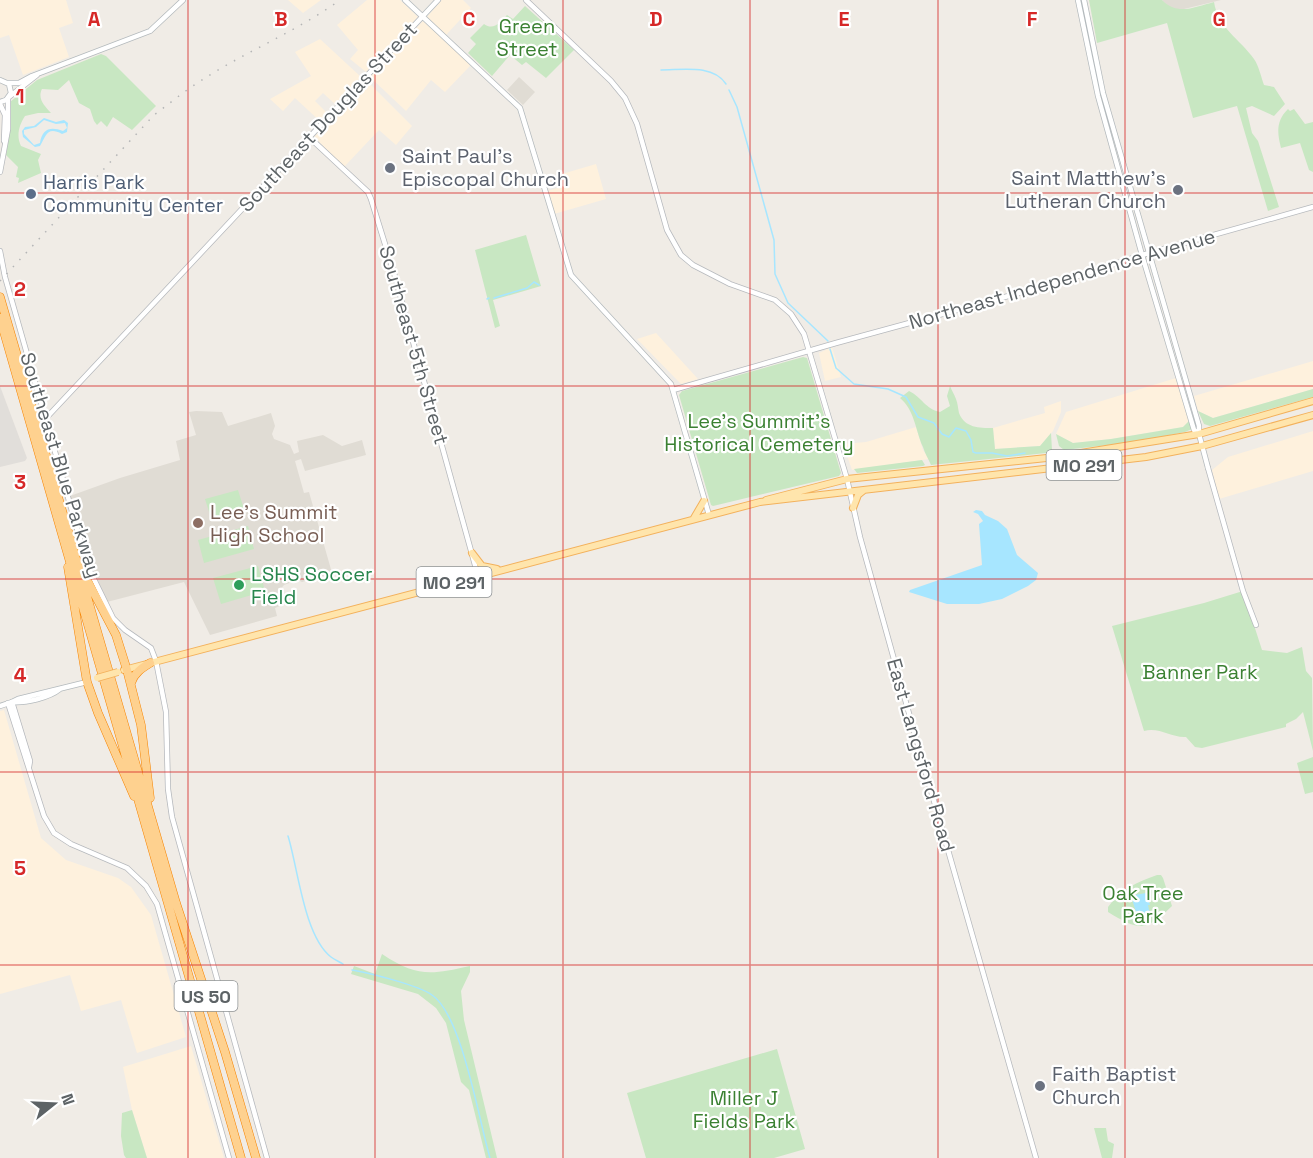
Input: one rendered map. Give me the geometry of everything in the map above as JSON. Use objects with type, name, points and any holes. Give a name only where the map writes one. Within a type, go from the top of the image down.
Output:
[{"type":"highway","name":"US 50","points":[[0,297],[241,1158]]},
{"type":"highway","name":"US 50","points":[[0,318],[194,963],[225,1052],[256,1158]]},
{"type":"highway","points":[[153,848],[149,843],[135,797],[87,682],[67,560],[56,520],[61,518],[68,522],[84,572],[116,635],[128,670],[141,725],[148,793],[157,829],[156,834]]},
{"type":"highway","points":[[131,685],[135,675],[153,662]]},
{"type":"main road","name":"MO 291","points":[[128,670],[847,479],[1056,457],[1198,434],[1313,401]]},
{"type":"main road","name":"MO 291","points":[[760,502],[1146,457],[1202,446],[1313,414]]},
{"type":"main road","points":[[811,496],[842,487],[847,479]]},
{"type":"main road","points":[[853,508],[858,495],[865,490]]},
{"type":"main road","points":[[694,519],[704,501]]},
{"type":"main road","points":[[472,553],[482,566],[501,570]]},
{"type":"main road","points":[[87,682],[128,670]]},
{"type":"street","points":[[0,80],[19,83],[150,31],[183,0]]},
{"type":"street","points":[[405,0],[520,108],[571,275],[667,379],[673,390],[708,515]]},
{"type":"street","name":"Southeast Douglas Street","points":[[45,416],[49,415],[129,331],[438,0]]},
{"type":"street","name":"East Langsford Road","points":[[526,0],[611,81],[625,98],[637,124],[668,231],[681,255],[693,265],[730,284],[774,300],[799,324],[810,351],[847,479],[933,800],[1036,1158]]},
{"type":"street","points":[[1078,0],[1094,79],[1142,255],[1199,426],[1198,434],[1243,591],[1256,625]]},
{"type":"street","points":[[1084,0],[1103,93],[1189,401]]},
{"type":"street","points":[[0,172],[6,115],[0,103],[37,75]]},
{"type":"street","points":[[4,144],[9,129],[10,90],[7,82]]},
{"type":"street","name":"Southeast 5th Street","points":[[309,138],[368,192],[371,199],[478,576]]},
{"type":"street","points":[[1118,168],[1130,203],[1135,206]]},
{"type":"street","name":"Northeast Independence Avenue","points":[[673,390],[1056,283],[1142,255],[1313,207]]},
{"type":"street","name":"Southeast Blue Parkway","points":[[0,251],[5,277],[83,553],[97,587],[117,622],[148,646],[164,693],[168,789],[172,817],[267,1158]]},
{"type":"street","points":[[0,706],[35,694],[87,682]]},
{"type":"street","points":[[10,703],[30,761],[29,767],[44,816],[54,833],[84,851],[127,868],[146,885],[157,904],[229,1158]]},
{"type":"shaded area","points":[[0,0],[66,0],[73,23],[59,28],[69,57],[23,75],[9,35],[0,38]]},
{"type":"shaded area","points":[[288,0],[321,0],[303,13]]},
{"type":"shaded area","points":[[367,0],[400,0],[418,17],[366,72],[350,59],[358,50],[337,25]]},
{"type":"shaded area","points":[[442,0],[463,0],[471,8],[446,35],[427,17]]},
{"type":"shaded area","points":[[1162,0],[1221,0],[1180,10],[1168,7]]},
{"type":"shaded area","points":[[423,21],[468,61],[470,66],[445,92],[431,80],[406,111],[370,77]]},
{"type":"shaded area","points":[[320,39],[361,77],[336,105],[323,93],[315,101],[328,114],[321,122],[295,98],[283,111],[270,99],[311,76],[295,52]]},
{"type":"shaded area","points":[[519,77],[535,92],[523,105],[507,90]]},
{"type":"shaded area","points":[[364,82],[368,82],[412,126],[396,145],[379,130],[344,167],[314,137]]},
{"type":"shaded area","points":[[596,164],[606,199],[554,214],[547,191],[565,186],[562,174]]},
{"type":"shaded area","points":[[656,333],[698,379],[681,384],[637,339]]},
{"type":"shaded area","points":[[832,347],[841,377],[825,381],[819,353]]},
{"type":"shaded area","points":[[1313,361],[1313,389],[1213,418],[1198,411],[1194,396]]},
{"type":"shaded area","points":[[1176,378],[1191,419],[1183,427],[1073,443],[1056,434],[1066,412]]},
{"type":"shaded area","points":[[0,386],[27,458],[25,461],[0,467]]},
{"type":"shaded area","points":[[1061,401],[1061,412],[1053,431],[1040,446],[995,449],[993,428],[1045,413],[1044,407]]},
{"type":"shaded area","name":"Lee's Summit High School","points":[[189,412],[222,412],[228,426],[271,413],[275,426],[272,434],[274,439],[290,445],[294,454],[299,452],[297,441],[323,435],[342,446],[362,440],[366,455],[305,471],[301,459],[295,461],[304,493],[309,492],[332,573],[284,585],[279,591],[282,605],[275,608],[277,616],[210,635],[184,582],[107,602],[86,552],[70,496],[180,460],[176,441],[196,435]]},
{"type":"shaded area","points":[[916,427],[923,450],[929,459],[852,470],[843,444],[866,442]]},
{"type":"shaded area","points":[[1313,431],[1313,471],[1219,499],[1212,470],[1228,457]]},
{"type":"shaded area","points":[[4,710],[41,838],[66,860],[118,878],[131,887],[151,915],[186,1037],[137,1053],[121,1000],[81,1011],[70,975],[0,994],[0,711]]},
{"type":"shaded area","points":[[191,1046],[224,1158],[147,1158],[132,1110],[123,1067]]},
{"type":"green space","points":[[1089,0],[1162,0],[1180,9],[1214,2],[1220,19],[1256,62],[1264,85],[1274,87],[1285,104],[1274,116],[1252,106],[1246,108],[1252,133],[1258,141],[1279,207],[1268,211],[1237,106],[1193,118],[1167,23],[1097,43]]},
{"type":"green space","name":"Green Street","points":[[525,6],[574,50],[546,78],[526,62],[522,65],[510,55],[492,76],[468,53],[476,44],[470,38],[484,24],[494,26],[507,15],[513,19]]},
{"type":"green space","points":[[101,54],[106,56],[156,106],[132,130],[113,117],[107,127],[101,121],[97,125],[90,109],[79,103],[69,80],[58,90],[42,89],[41,99],[51,113],[25,116],[18,134],[21,146],[41,154],[38,160],[41,173],[18,183],[19,178],[16,177],[18,167],[6,155],[11,123],[10,102],[37,80]]},
{"type":"green space","points":[[1288,109],[1290,111],[1294,109],[1305,124],[1313,122],[1313,172],[1309,170],[1300,143],[1281,148],[1278,127]]},
{"type":"green space","points":[[526,235],[541,286],[493,300],[500,326],[495,328],[475,250]]},
{"type":"green space","name":"Lee's Summit's Historical Cemetery","points":[[803,357],[807,358],[841,473],[839,476],[711,505],[679,395],[682,391]]},
{"type":"green space","points":[[950,386],[957,401],[959,413],[965,422],[978,427],[993,428],[995,449],[1040,446],[1051,433],[1052,450],[1046,453],[931,465],[912,414],[900,398],[909,391],[940,412],[950,406],[947,396]]},
{"type":"green space","points":[[1313,389],[1313,397],[1210,426],[1204,424],[1198,411],[1213,418]]},
{"type":"green space","points":[[1191,419],[1192,429],[1185,432],[1135,442],[1064,450],[1059,446],[1056,434],[1073,443],[1111,439],[1183,427]]},
{"type":"green space","points":[[922,460],[925,465],[923,466],[857,473],[854,469]]},
{"type":"green space","points":[[238,490],[244,509],[211,518],[205,499]]},
{"type":"green space","points":[[248,526],[254,549],[204,563],[198,540]]},
{"type":"green space","name":"LSHS Soccer Field","points":[[258,566],[265,591],[221,604],[213,578]]},
{"type":"green space","name":"Banner Park","points":[[1243,591],[1262,650],[1287,653],[1302,647],[1306,671],[1312,678],[1313,751],[1303,712],[1286,724],[1286,727],[1202,748],[1195,747],[1186,737],[1155,730],[1144,731],[1112,626]]},
{"type":"green space","points":[[1313,757],[1313,792],[1305,794],[1297,763]]},
{"type":"green space","name":"Oak Tree Park","points":[[1157,875],[1163,878],[1172,906],[1163,915],[1142,926],[1127,923],[1108,912],[1108,907],[1124,891],[1136,883]]},
{"type":"green space","points":[[382,954],[405,967],[424,972],[470,966],[470,972],[461,991],[464,1020],[497,1158],[486,1158],[469,1090],[461,1082],[446,1023],[436,1008],[418,994],[351,974],[354,966],[375,974]]},
{"type":"green space","name":"Miller J Fields Park","points":[[777,1049],[805,1149],[774,1158],[646,1158],[627,1093]]},
{"type":"green space","points":[[132,1110],[147,1158],[126,1158],[124,1155],[121,1136],[122,1113]]},
{"type":"green space","points":[[1094,1128],[1106,1128],[1108,1141],[1114,1144],[1112,1158],[1102,1158]]},
{"type":"water","points":[[44,118],[56,122],[64,120],[68,123],[67,132],[62,134],[50,132],[40,146],[35,147],[23,137],[22,131],[25,127],[34,126]],"holes":[[[44,120],[56,124],[65,123],[67,128],[63,131],[47,130],[40,143],[34,145],[24,134],[24,130],[36,127]]]},
{"type":"water","points":[[982,511],[1007,529],[1017,555],[1038,573],[1036,580],[1002,599],[979,604],[947,604],[909,592],[982,565],[979,524],[983,521],[978,514],[973,512]]},
{"type":"water","points":[[1134,891],[1135,895],[1146,893],[1151,912],[1137,915],[1130,893]]},
{"type":"waterway","points":[[661,70],[705,71],[713,73],[726,84]]},
{"type":"waterway","points":[[729,90],[737,107],[774,240],[775,274],[788,303],[828,341]]},
{"type":"waterway","points":[[494,298],[527,288],[534,282],[539,285]]},
{"type":"waterway","points":[[830,349],[836,368],[854,384],[888,389],[906,397],[918,417],[934,423],[942,434],[949,437],[956,428],[966,431],[971,440],[973,452],[1007,456],[1025,453]]},
{"type":"waterway","points":[[288,836],[303,901],[314,934],[331,957],[343,964]]},
{"type":"waterway","points":[[352,970],[416,987],[432,995],[443,1006],[461,1046],[490,1158]]},
{"type":"railway","points":[[0,281],[154,115],[216,71],[306,22],[340,0]]},
{"type":"place","name":"Saint Paul's Episcopal Church","points":[[390,168]]},
{"type":"place","name":"Saint Matthew's Lutheran Church","points":[[1178,190]]},
{"type":"place","name":"Harris Park Community Center","points":[[31,194]]},
{"type":"place","name":"Lee's Summit High School","points":[[198,523]]},
{"type":"place","name":"LSHS Soccer Field","points":[[239,585]]},
{"type":"place","name":"Faith Baptist Church","points":[[1040,1086]]}]
